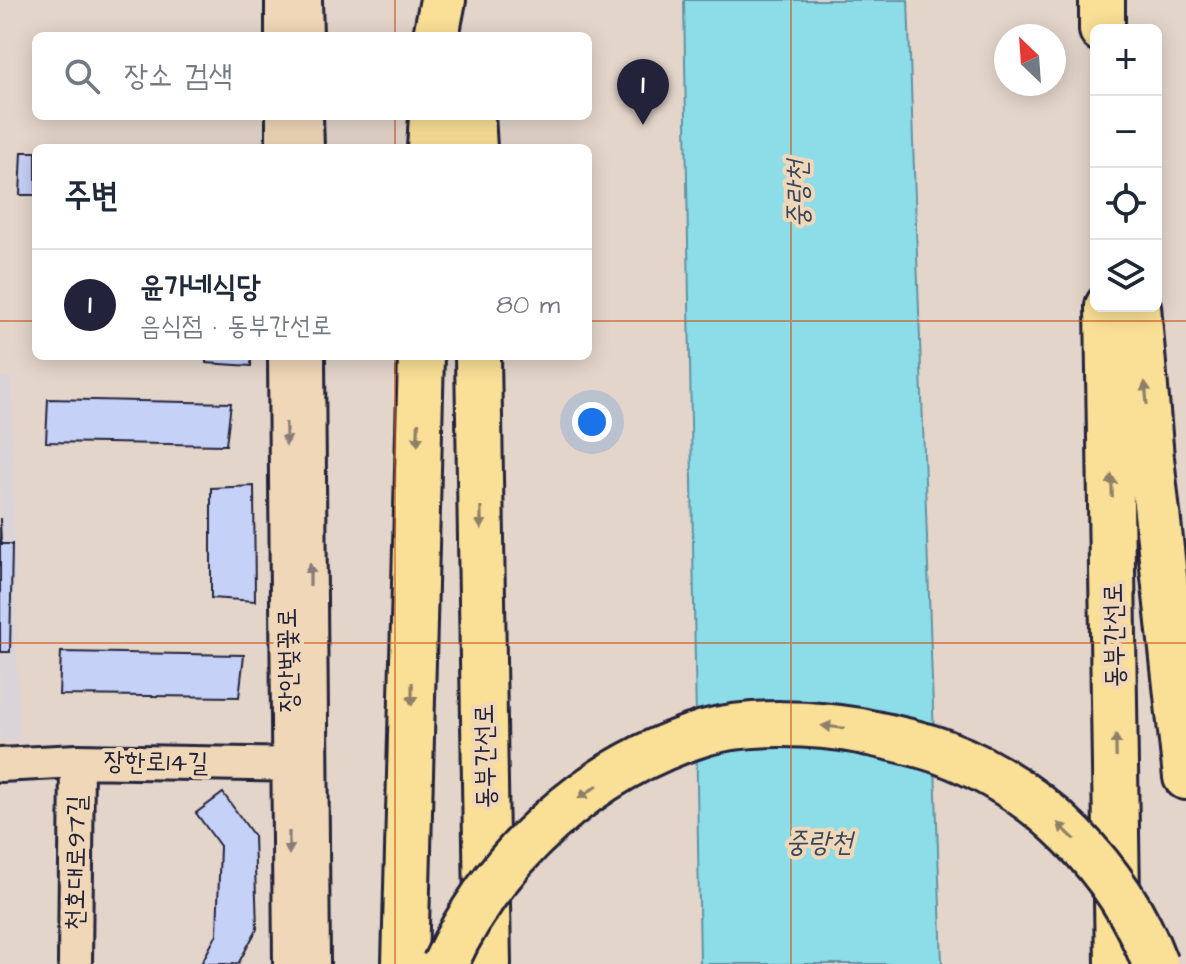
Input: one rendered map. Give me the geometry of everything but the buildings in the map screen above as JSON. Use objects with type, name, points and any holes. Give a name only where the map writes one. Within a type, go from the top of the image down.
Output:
[{"type":"highway","points":[[437,32],[443,0]]},
{"type":"highway","points":[[464,0],[467,32]]},
{"type":"highway","points":[[1102,0],[1102,24]]},
{"type":"highway","points":[[430,144],[432,120]]},
{"type":"highway","points":[[472,120],[474,144]]},
{"type":"highway","name":"동부간선로","points":[[1108,312],[1118,964]]},
{"type":"highway","points":[[1139,312],[1151,458],[1186,777]]},
{"type":"highway","points":[[405,964],[421,360]]},
{"type":"highway","name":"동부간선로","points":[[478,360],[488,964]]},
{"type":"highway","points":[[445,964],[458,936],[494,881],[519,850],[572,803],[634,763],[668,746],[708,732],[789,724],[831,725],[904,740],[944,753],[1017,791],[1043,809],[1095,860],[1132,914],[1155,964]]},
{"type":"street","points":[[282,0],[282,32]]},
{"type":"street","points":[[305,0],[306,32]]},
{"type":"street","points":[[283,120],[283,144]]},
{"type":"street","points":[[306,120],[307,144]]},
{"type":"street","name":"장안벚꽃로","points":[[285,360],[301,765],[313,964]]},
{"type":"street","name":"장안벚꽃로","points":[[290,964],[301,765],[308,360]]},
{"type":"street","name":"장한로14길","points":[[0,765],[77,761],[301,765]]},
{"type":"street","name":"천호대로97길","points":[[75,964],[77,761]]},
{"type":"shaded area","points":[[0,377],[11,377],[19,740],[0,740]]},
{"type":"water","name":"중랑천","points":[[684,0],[908,0],[942,964],[700,964]]},
{"type":"place","name":"윤가네식당","points":[[643,125]]}]
